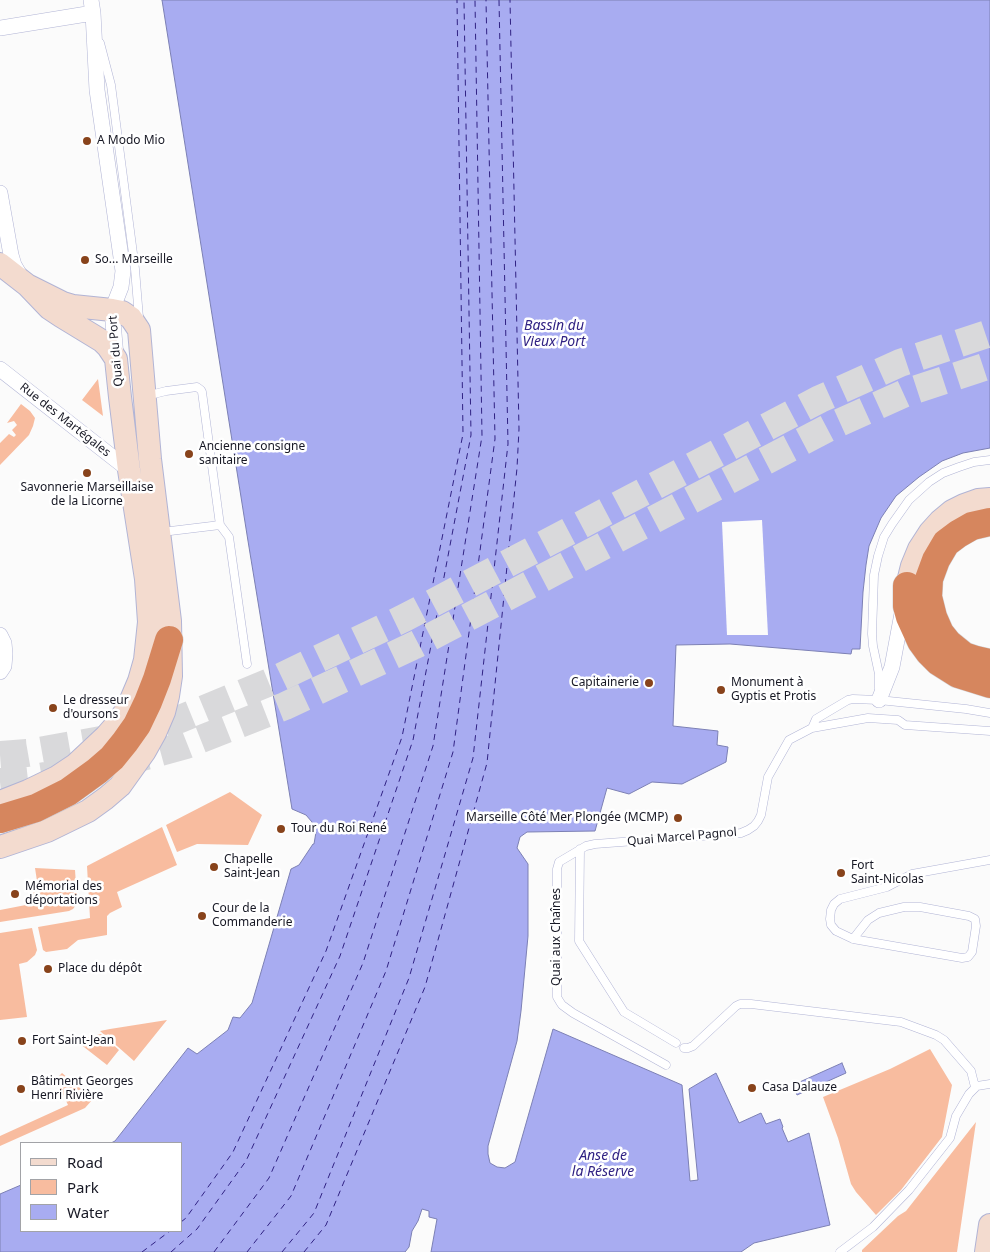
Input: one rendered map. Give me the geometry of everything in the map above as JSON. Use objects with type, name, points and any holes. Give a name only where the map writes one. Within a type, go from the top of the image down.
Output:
[{"type":"highway","points":[[990,522],[972,526],[946,543],[936,560],[929,579],[928,597],[933,617],[940,633],[948,643],[964,656],[990,663]]},
{"type":"highway","points":[[908,586],[910,617],[921,641],[927,649],[939,662],[958,674],[990,684]]},
{"type":"highway","points":[[0,819],[36,808],[68,792],[112,758],[137,725],[157,679],[169,640]]},
{"type":"street","points":[[0,28],[92,7]]},
{"type":"street","name":"Quai du Port","points":[[0,802],[57,777],[75,765],[106,736],[128,707],[139,681],[145,660],[149,622],[146,579],[129,470],[112,310],[123,271],[97,90],[92,7]]},
{"type":"street","points":[[0,193],[14,265],[25,284],[73,306],[122,312],[128,315],[139,330]]},
{"type":"street","points":[[0,264],[25,284],[49,308],[102,341],[116,359]]},
{"type":"street","name":"Quai du Port","points":[[0,847],[47,831],[88,811],[106,798],[120,786],[145,752],[164,712],[170,676],[170,621],[150,458],[139,330]]},
{"type":"street","name":"Rue des Martégales","points":[[0,369],[129,470]]},
{"type":"street","points":[[879,700],[892,667],[912,566],[920,548],[940,520],[952,511],[978,500],[990,499]]},
{"type":"street","points":[[0,635],[4,643],[5,654],[4,666],[0,672]]},
{"type":"street","points":[[892,667],[904,651],[912,647],[927,649]]},
{"type":"street","points":[[986,1252],[990,1225]]},
{"type":"lane","name":"Quai du Port","points":[[92,7],[111,85],[135,269],[139,330]]},
{"type":"lane","points":[[144,396],[166,391],[197,388],[202,392],[220,525],[229,537],[247,664]]},
{"type":"lane","points":[[879,700],[879,674],[872,634],[874,575],[884,537],[909,500],[929,482],[943,473],[959,467],[974,462],[990,460]]},
{"type":"lane","points":[[159,532],[220,525]]},
{"type":"lane","name":"Quai Marcel Pagnol","points":[[812,728],[816,719],[848,700],[879,700],[990,713]]},
{"type":"lane","name":"Quai Marcel Pagnol","points":[[580,849],[595,844],[741,833],[748,830],[754,826],[761,815],[768,777],[789,740],[812,728],[868,718],[898,720],[905,725],[990,731]]},
{"type":"lane","points":[[580,849],[580,941],[624,1012],[676,1043]]},
{"type":"lane","name":"Quai aux Chaînes","points":[[580,849],[562,860],[557,869],[557,997],[562,1005],[573,1013],[666,1065]]},
{"type":"lane","points":[[853,938],[868,920],[879,913],[904,907],[920,906],[969,916],[975,919],[976,926],[972,952],[968,957],[962,958],[853,938],[836,931],[830,919],[831,910],[840,899],[887,887],[912,874],[990,860]]},
{"type":"lane","points":[[684,1048],[693,1046],[740,1004],[901,1022],[936,1035],[944,1040],[971,1071],[975,1087]]},
{"type":"lane","points":[[840,1252],[873,1227],[909,1190],[950,1138],[956,1116],[975,1087],[990,1084]]},
{"type":"green space","points":[[98,379],[103,416],[82,400]]},
{"type":"green space","points":[[21,404],[35,418],[33,426],[29,435],[0,465],[0,443],[9,434],[14,437],[16,435],[12,430],[17,425],[14,421],[7,423]]},
{"type":"green space","points":[[230,792],[262,815],[248,845],[197,844],[177,852],[166,825]]},
{"type":"green space","points":[[162,827],[177,865],[117,892],[122,907],[107,916],[107,935],[78,940],[67,949],[46,952],[43,950],[38,927],[90,918],[87,866]]},
{"type":"green space","points":[[35,868],[75,870],[76,905],[69,911],[0,922],[0,910],[31,904],[28,883],[37,881]]},
{"type":"green space","points":[[32,928],[37,950],[35,955],[27,962],[19,964],[27,1017],[0,1020],[0,933]]},
{"type":"green space","points":[[167,1020],[134,1061],[100,1031],[110,1029]]},
{"type":"green space","points":[[101,1034],[119,1050],[107,1065],[75,1040]]},
{"type":"green space","points":[[930,1049],[952,1085],[942,1137],[901,1190],[876,1215],[851,1184],[838,1138],[823,1097],[890,1069]]},
{"type":"green space","points":[[62,1073],[93,1099],[85,1108],[0,1146],[0,1136],[68,1105],[56,1079]]},
{"type":"green space","points":[[976,1122],[957,1252],[862,1252],[898,1216],[906,1211]]},
{"type":"water","name":"Bassin du Vieux Port","points":[[162,0],[990,0],[990,448],[963,453],[942,461],[896,496],[881,518],[869,546],[863,592],[860,649],[852,649],[851,654],[730,644],[676,645],[673,726],[718,731],[717,745],[728,747],[726,762],[682,784],[652,782],[629,794],[607,788],[595,831],[527,832],[520,837],[517,848],[528,864],[528,936],[517,1041],[488,1146],[490,1163],[497,1167],[505,1168],[515,1162],[553,1029],[682,1085],[690,1181],[698,1180],[689,1089],[716,1073],[739,1123],[761,1113],[766,1124],[780,1119],[788,1142],[809,1133],[830,1225],[754,1243],[741,1252],[431,1252],[437,1219],[429,1217],[429,1211],[422,1209],[412,1231],[409,1247],[405,1252],[0,1252],[0,1194],[20,1185],[20,1232],[182,1232],[182,1142],[113,1142],[188,1048],[197,1054],[228,1030],[233,1017],[240,1018],[252,1003],[291,869],[299,865],[314,844],[316,832],[314,832],[312,822],[306,815],[292,809]]},
{"type":"water","points":[[842,1063],[846,1073],[797,1095],[793,1085]]},
{"type":"pier","points":[[762,520],[768,635],[727,635],[722,522]]},
{"type":"ferry route","points":[[182,1221],[233,1152],[326,951],[402,737],[463,434],[457,0]]},
{"type":"ferry route","points":[[171,1252],[197,1229],[246,1161],[340,956],[413,740],[471,435],[464,0]]},
{"type":"ferry route","points":[[214,1252],[269,1178],[363,963],[433,746],[482,436],[475,0]]},
{"type":"ferry route","points":[[247,1252],[291,1196],[386,971],[453,752],[495,439],[486,0]]},
{"type":"ferry route","points":[[282,1252],[314,1213],[409,978],[473,758],[508,444],[499,0]]},
{"type":"ferry route","points":[[304,1252],[326,1225],[425,987],[487,763],[517,468],[519,429],[510,0]]},
{"type":"ferry route","points":[[142,1252],[169,1232]]},
{"type":"tunnel","points":[[0,755],[27,753],[124,736],[180,719],[270,682],[404,618],[820,399],[900,363],[990,333]]},
{"type":"tunnel","points":[[120,763],[186,745],[285,706],[417,644],[828,428],[905,393],[990,365]]},
{"type":"tunnel","points":[[0,782],[63,773]]},
{"type":"place","name":"A Modo Mio","points":[[87,141]]},
{"type":"place","name":"So... Marseille","points":[[85,260]]},
{"type":"place","name":"Ancienne consigne sanitaire","points":[[189,454]]},
{"type":"place","name":"Savonnerie Marseillaise de la Licorne","points":[[87,473]]},
{"type":"place","name":"Capitainerie","points":[[649,683]]},
{"type":"place","name":"Monument à Gyptis et Protis","points":[[721,690]]},
{"type":"place","name":"Le dresseur d'oursons","points":[[53,708]]},
{"type":"place","name":"Marseille Côté Mer Plongée (MCMP)","points":[[678,818]]},
{"type":"place","name":"Tour du Roi René","points":[[281,829]]},
{"type":"place","name":"Chapelle Saint-Jean","points":[[214,867]]},
{"type":"place","name":"Fort Saint-Nicolas","points":[[841,873]]},
{"type":"place","name":"Mémorial des déportations","points":[[15,894]]},
{"type":"place","name":"Cour de la Commanderie","points":[[202,916]]},
{"type":"place","name":"Place du dépôt","points":[[48,969]]},
{"type":"place","name":"Fort Saint-Jean","points":[[22,1041]]},
{"type":"place","name":"Casa Dalauze","points":[[752,1088]]},
{"type":"place","name":"Bâtiment Georges Henri Rivière","points":[[21,1089]]},
{"type":"water label","name":"Anse de la Réserve","points":[[603,1164]]}]
